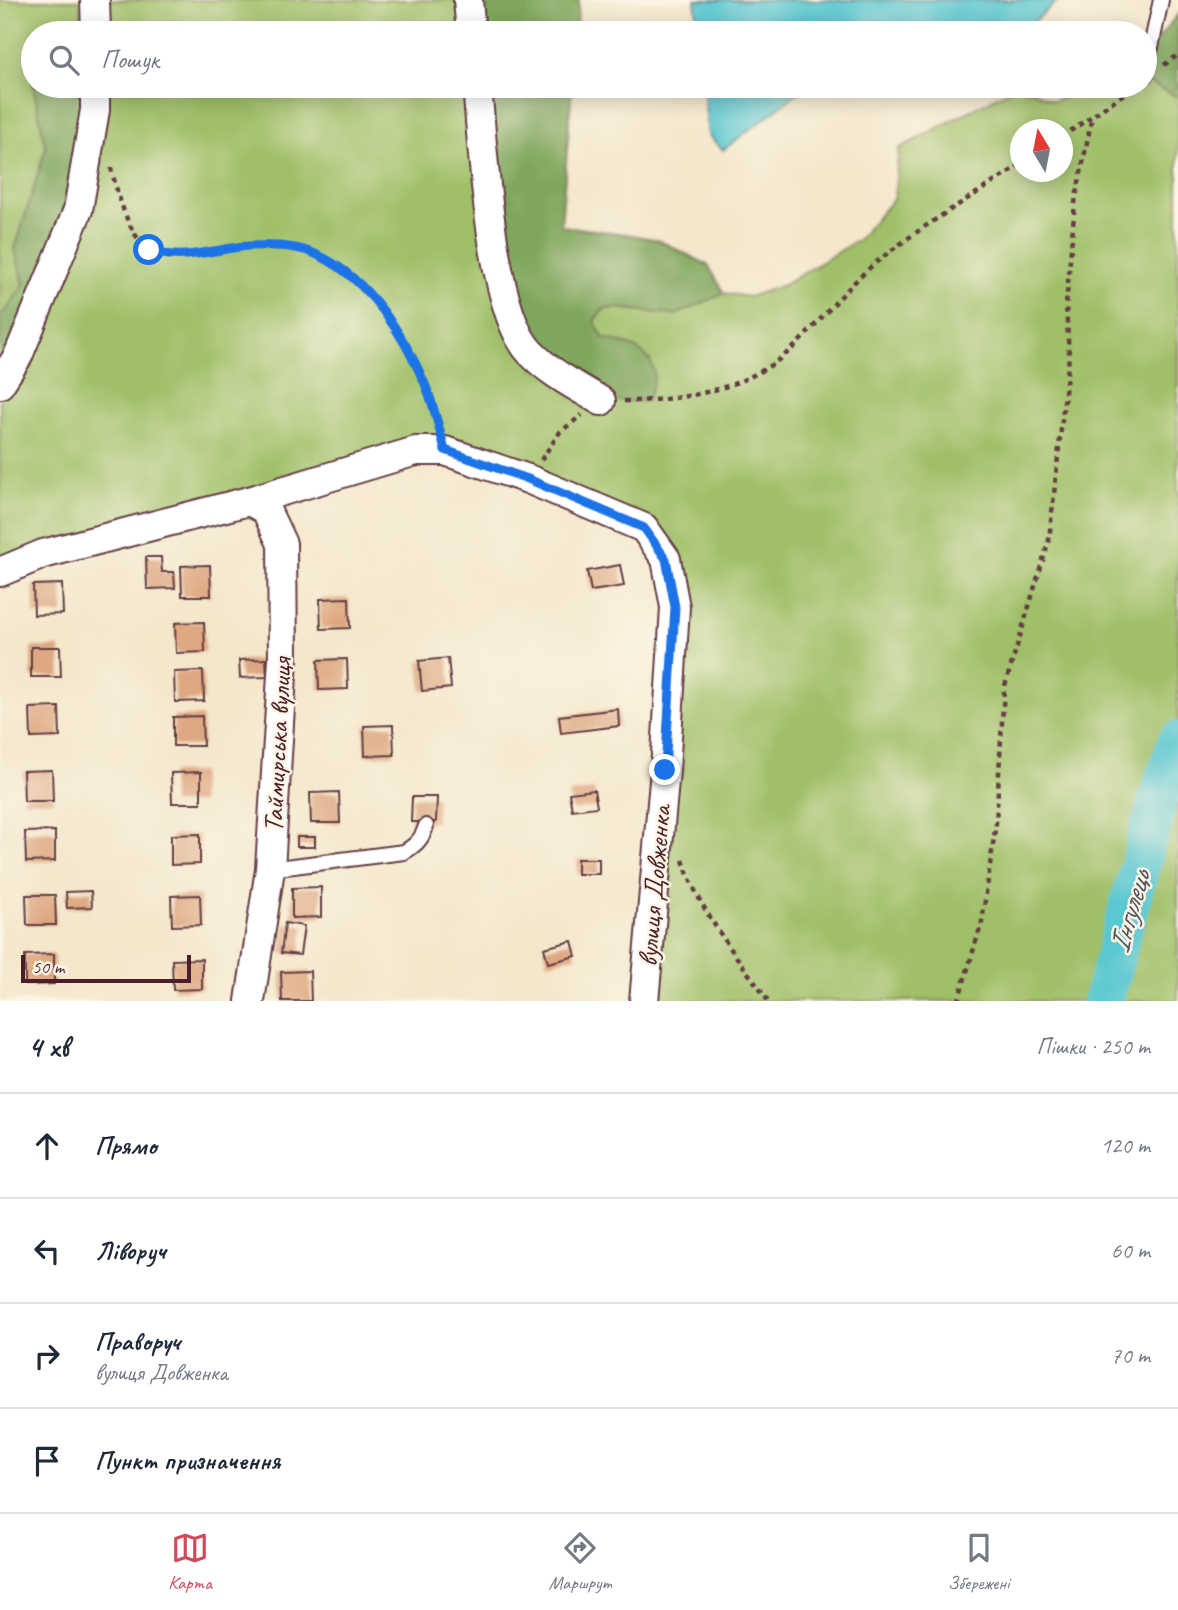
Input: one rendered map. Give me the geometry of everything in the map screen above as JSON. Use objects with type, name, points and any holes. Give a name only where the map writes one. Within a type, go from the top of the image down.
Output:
[{"type":"street","points":[[94,0],[95,21]]},
{"type":"street","points":[[468,0],[470,21]]},
{"type":"street","points":[[0,384],[18,356],[78,211],[94,98]]},
{"type":"street","points":[[478,98],[495,258],[512,320],[528,350],[555,373],[601,401]]},
{"type":"street","points":[[0,572],[43,554],[249,501],[416,451],[445,450],[528,479]]},
{"type":"street","name":"вулиця Довженка","points":[[528,479],[644,528],[666,559],[675,607],[665,770],[644,1001]]},
{"type":"street","name":"Таймирська вулиця","points":[[249,501],[266,510],[282,544],[283,659],[270,869],[250,1001]]},
{"type":"lane","points":[[1157,21],[1161,0]]},
{"type":"lane","points":[[270,869],[404,852],[423,836],[426,825]]},
{"type":"path","points":[[1073,130],[1118,98]]},
{"type":"path","points":[[958,1001],[982,922],[996,823],[1004,690],[1049,540],[1069,356],[1066,305],[1075,202],[1092,117]]},
{"type":"path","points":[[108,157],[132,230],[149,250],[163,256],[239,247],[273,245],[295,248],[322,257],[359,284],[391,322],[413,360],[426,386],[445,450]]},
{"type":"path","points":[[528,479],[560,432],[601,401],[647,401],[703,394],[752,376],[796,346],[839,295],[883,257],[1010,172]]},
{"type":"path","points":[[680,849],[696,892],[768,1001]]},
{"type":"green space","points":[[0,0],[80,0],[81,21],[21,21],[21,98],[36,98],[46,148],[15,249],[24,284],[6,312],[0,314]]},
{"type":"green space","points":[[95,0],[468,0],[470,21],[96,21]]},
{"type":"green space","points":[[468,0],[579,0],[577,21],[470,21]]},
{"type":"green space","points":[[1178,14],[1178,97],[1157,87],[1157,40]]},
{"type":"green space","points":[[1157,86],[1178,97],[1178,1001],[644,1001],[675,607],[644,528],[445,451],[0,572],[0,384],[91,98],[479,98],[512,320],[651,361],[630,345],[603,338],[594,321],[604,309],[618,308],[676,315],[724,293],[749,297],[784,285],[859,239],[894,198],[899,149],[994,98],[1046,98],[1052,101],[1062,98],[1157,98]]},
{"type":"green space","points":[[36,98],[83,98],[70,207],[0,363],[0,314],[6,311],[24,284],[15,249],[46,148]]},
{"type":"green space","points":[[479,98],[571,98],[561,226],[658,240],[708,265],[724,293],[676,315],[618,308],[604,309],[594,320],[603,338],[635,348],[652,365],[654,377],[647,401],[601,401],[512,320]]},
{"type":"water","points":[[695,0],[1059,0],[1034,21],[698,21]]},
{"type":"water","points":[[704,98],[791,98],[723,150],[708,135]]},
{"type":"building","points":[[146,557],[161,557],[162,572],[174,572],[175,588],[147,589]]},
{"type":"building","points":[[210,565],[211,596],[182,596],[181,566]]},
{"type":"building","points":[[620,565],[624,586],[591,591],[587,571]]},
{"type":"building","points":[[62,584],[63,614],[34,615],[33,585]]},
{"type":"building","points":[[349,598],[350,628],[321,629],[320,599]]},
{"type":"building","points":[[204,622],[205,652],[176,653],[175,623]]},
{"type":"building","points":[[31,647],[60,647],[61,677],[31,677]]},
{"type":"building","points":[[448,658],[451,688],[422,691],[419,661]]},
{"type":"building","points":[[266,659],[267,677],[240,678],[239,660]]},
{"type":"building","points":[[347,659],[348,689],[319,690],[318,660]]},
{"type":"building","points":[[203,671],[204,701],[175,702],[174,672]]},
{"type":"building","points":[[59,707],[60,737],[31,738],[30,708]]},
{"type":"building","points":[[618,709],[619,726],[561,733],[559,716]]},
{"type":"building","points":[[202,716],[203,746],[173,746],[173,717]]},
{"type":"building","points":[[393,725],[394,755],[365,756],[364,726]]},
{"type":"building","points":[[52,770],[53,801],[24,801],[23,771]]},
{"type":"building","points":[[201,772],[201,803],[172,803],[171,773]]},
{"type":"building","points":[[594,790],[597,807],[572,810],[569,793]]},
{"type":"building","points":[[339,792],[340,823],[311,823],[310,793]]},
{"type":"building","points":[[412,797],[437,797],[436,822],[411,822]]},
{"type":"building","points":[[55,831],[55,861],[26,862],[25,832]]},
{"type":"building","points":[[200,834],[200,864],[171,865],[171,835]]},
{"type":"building","points":[[297,837],[315,837],[315,847],[297,847]]},
{"type":"building","points":[[577,859],[599,859],[599,874],[577,874]]},
{"type":"building","points":[[321,887],[321,917],[292,918],[292,888]]},
{"type":"building","points":[[91,891],[92,907],[67,908],[66,892]]},
{"type":"building","points":[[26,895],[55,895],[56,925],[27,925]]},
{"type":"building","points":[[200,895],[201,925],[172,926],[171,896]]},
{"type":"building","points":[[285,923],[304,926],[300,955],[281,953]]},
{"type":"building","points":[[572,941],[576,956],[548,963],[544,948]]},
{"type":"building","points":[[54,954],[54,984],[25,985],[25,955]]},
{"type":"building","points":[[202,959],[202,989],[173,990],[172,960]]},
{"type":"building","points":[[310,971],[311,1001],[282,1001],[281,972]]},
{"type":"waterway","name":"Інгулець","points":[[1103,1001],[1159,796],[1178,741]]},
{"type":"route","points":[[149,250],[163,256],[273,245],[295,248],[322,257],[366,291],[391,322],[426,386],[445,450],[528,479],[644,528],[666,559],[675,607],[665,770]]}]
